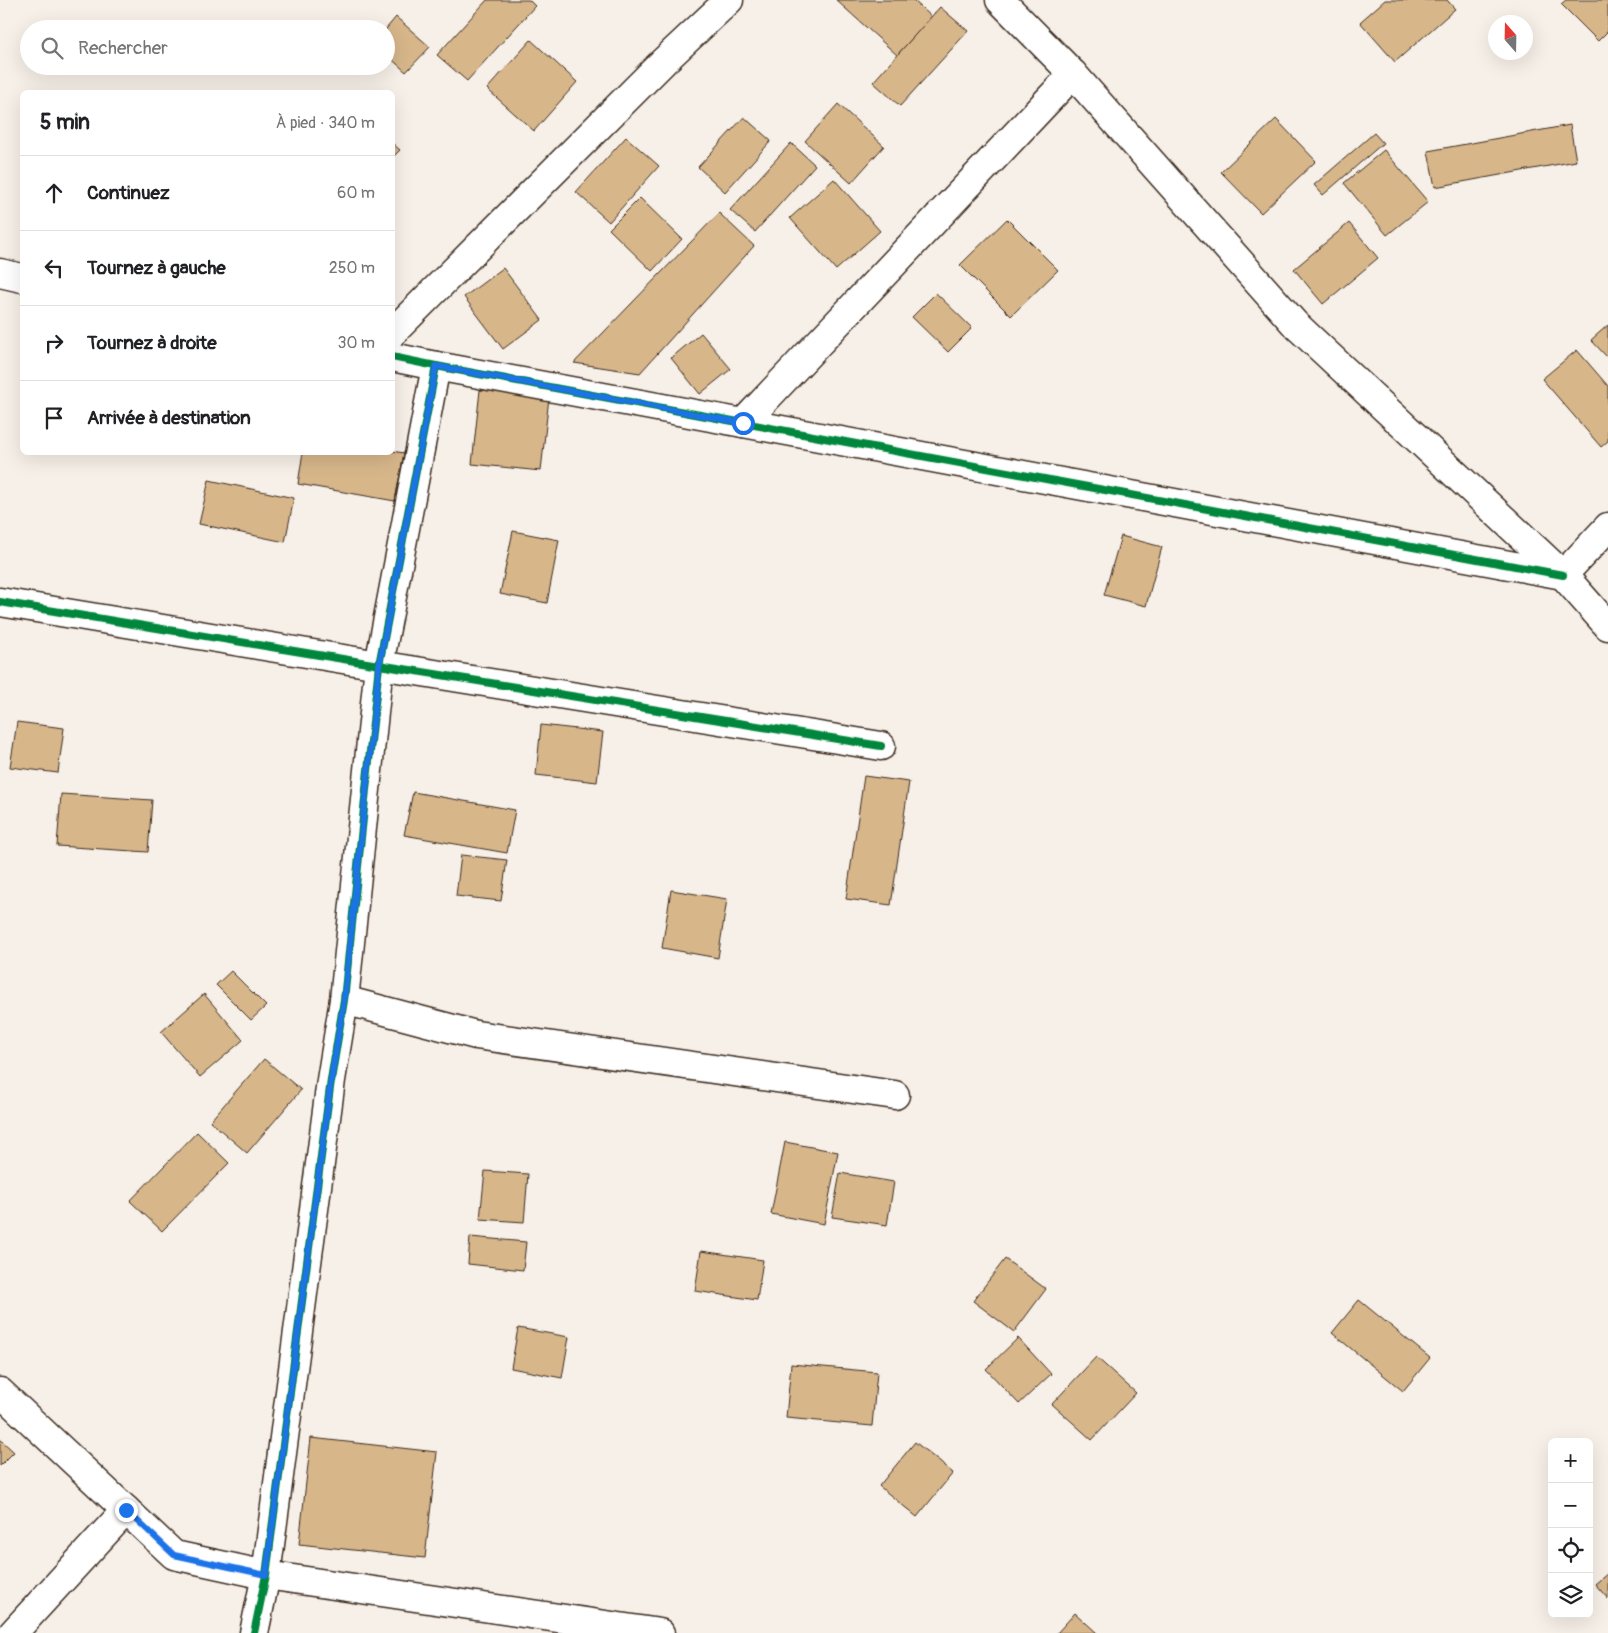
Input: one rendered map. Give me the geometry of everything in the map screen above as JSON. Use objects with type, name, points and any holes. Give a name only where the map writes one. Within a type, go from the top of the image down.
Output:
[{"type":"street","points":[[395,330],[657,68],[729,0]]},
{"type":"street","points":[[1000,0],[1073,74],[1295,324],[1563,575],[1608,626]]},
{"type":"street","points":[[743,423],[1073,74]]},
{"type":"street","points":[[0,273],[20,278]]},
{"type":"street","points":[[395,358],[1563,575]]},
{"type":"street","points":[[254,1633],[266,1575],[330,1090],[344,1000],[379,666],[436,366]]},
{"type":"street","points":[[1563,575],[1608,527]]},
{"type":"street","points":[[0,602],[379,666],[881,746]]},
{"type":"street","points":[[344,1000],[476,1035],[895,1095]]},
{"type":"street","points":[[0,1392],[174,1555],[266,1575],[660,1633]]},
{"type":"street","points":[[13,1633],[126,1510]]},
{"type":"building","points":[[487,0],[529,0],[535,6],[467,81],[437,55]]},
{"type":"building","points":[[836,0],[913,0],[932,17],[897,55]]},
{"type":"building","points":[[1385,0],[1447,0],[1455,9],[1395,62],[1360,22]]},
{"type":"building","points":[[1566,0],[1608,0],[1608,31],[1598,41],[1561,4]]},
{"type":"building","points":[[940,7],[968,31],[900,106],[873,82]]},
{"type":"building","points":[[396,17],[430,47],[406,72],[395,62],[394,20]]},
{"type":"building","points":[[531,40],[577,82],[534,131],[487,89]]},
{"type":"building","points":[[838,104],[884,146],[851,183],[805,141]]},
{"type":"building","points":[[744,117],[771,141],[725,192],[698,167]]},
{"type":"building","points":[[1276,119],[1316,161],[1261,213],[1221,172]]},
{"type":"building","points":[[1570,125],[1576,161],[1435,187],[1428,151]]},
{"type":"building","points":[[1374,133],[1383,143],[1323,195],[1314,185]]},
{"type":"building","points":[[626,137],[659,166],[609,222],[576,192]]},
{"type":"building","points":[[791,143],[815,165],[755,232],[730,210]]},
{"type":"building","points":[[395,146],[400,150],[395,155]]},
{"type":"building","points":[[1384,150],[1428,202],[1387,235],[1344,183]]},
{"type":"building","points":[[834,179],[880,231],[836,270],[790,218]]},
{"type":"building","points":[[640,198],[682,239],[652,271],[609,229]]},
{"type":"building","points":[[719,213],[754,246],[640,373],[574,363]]},
{"type":"building","points":[[1007,219],[1058,270],[1011,316],[960,265]]},
{"type":"building","points":[[1349,223],[1378,258],[1323,304],[1294,269]]},
{"type":"building","points":[[503,268],[542,320],[503,349],[464,297]]},
{"type":"building","points":[[936,293],[972,328],[948,352],[912,317]]},
{"type":"building","points":[[1608,325],[1608,358],[1591,340]]},
{"type":"building","points":[[701,333],[731,369],[700,394],[671,358]]},
{"type":"building","points":[[1577,350],[1608,386],[1608,441],[1601,447],[1542,379]]},
{"type":"building","points":[[480,390],[549,397],[541,471],[472,464]]},
{"type":"building","points":[[395,452],[404,453],[395,501],[298,484],[303,455],[395,455]]},
{"type":"building","points":[[209,480],[294,498],[285,542],[199,524]]},
{"type":"building","points":[[513,531],[559,540],[547,603],[500,594]]},
{"type":"building","points":[[1121,536],[1162,547],[1146,606],[1104,595]]},
{"type":"building","points":[[17,722],[64,728],[58,773],[10,767]]},
{"type":"building","points":[[541,725],[603,732],[597,782],[536,775]]},
{"type":"building","points":[[864,776],[909,782],[891,905],[846,899]]},
{"type":"building","points":[[413,792],[515,810],[507,853],[404,835]]},
{"type":"building","points":[[61,794],[152,800],[148,852],[57,846]]},
{"type":"building","points":[[461,855],[507,860],[501,901],[456,896]]},
{"type":"building","points":[[671,890],[727,899],[718,958],[662,948]]},
{"type":"building","points":[[231,971],[266,1006],[251,1020],[216,985]]},
{"type":"building","points":[[204,994],[243,1040],[200,1077],[161,1032]]},
{"type":"building","points":[[264,1059],[301,1090],[247,1153],[210,1121]]},
{"type":"building","points":[[197,1132],[229,1163],[162,1231],[130,1201]]},
{"type":"building","points":[[785,1142],[838,1152],[824,1224],[771,1214]]},
{"type":"building","points":[[485,1171],[528,1174],[524,1222],[480,1219]]},
{"type":"building","points":[[840,1173],[894,1182],[887,1225],[832,1217]]},
{"type":"building","points":[[470,1237],[526,1242],[523,1270],[468,1264]]},
{"type":"building","points":[[701,1251],[763,1260],[757,1300],[695,1291]]},
{"type":"building","points":[[1005,1259],[1046,1289],[1014,1332],[973,1301]]},
{"type":"building","points":[[1359,1300],[1430,1358],[1403,1391],[1332,1333]]},
{"type":"building","points":[[518,1328],[569,1337],[562,1378],[511,1368]]},
{"type":"building","points":[[1018,1338],[1051,1374],[1019,1404],[986,1369]]},
{"type":"building","points":[[1096,1357],[1136,1393],[1092,1440],[1052,1404]]},
{"type":"building","points":[[791,1364],[877,1372],[872,1426],[786,1418]]},
{"type":"building","points":[[311,1438],[437,1452],[425,1558],[299,1544]]},
{"type":"building","points":[[0,1439],[14,1452],[0,1466]]},
{"type":"building","points":[[915,1442],[953,1473],[917,1517],[879,1486]]},
{"type":"building","points":[[1608,1573],[1608,1599],[1595,1584]]},
{"type":"building","points":[[1075,1613],[1097,1633],[1057,1633]]},
{"type":"cycle path","points":[[395,358],[1563,575]]},
{"type":"cycle path","points":[[254,1633],[266,1575],[331,1080],[344,1000],[379,665],[436,366]]},
{"type":"cycle path","points":[[0,602],[881,746]]},
{"type":"route","points":[[126,1510],[174,1555],[266,1575],[331,1080],[344,1000],[379,666],[436,366],[743,423]]}]
